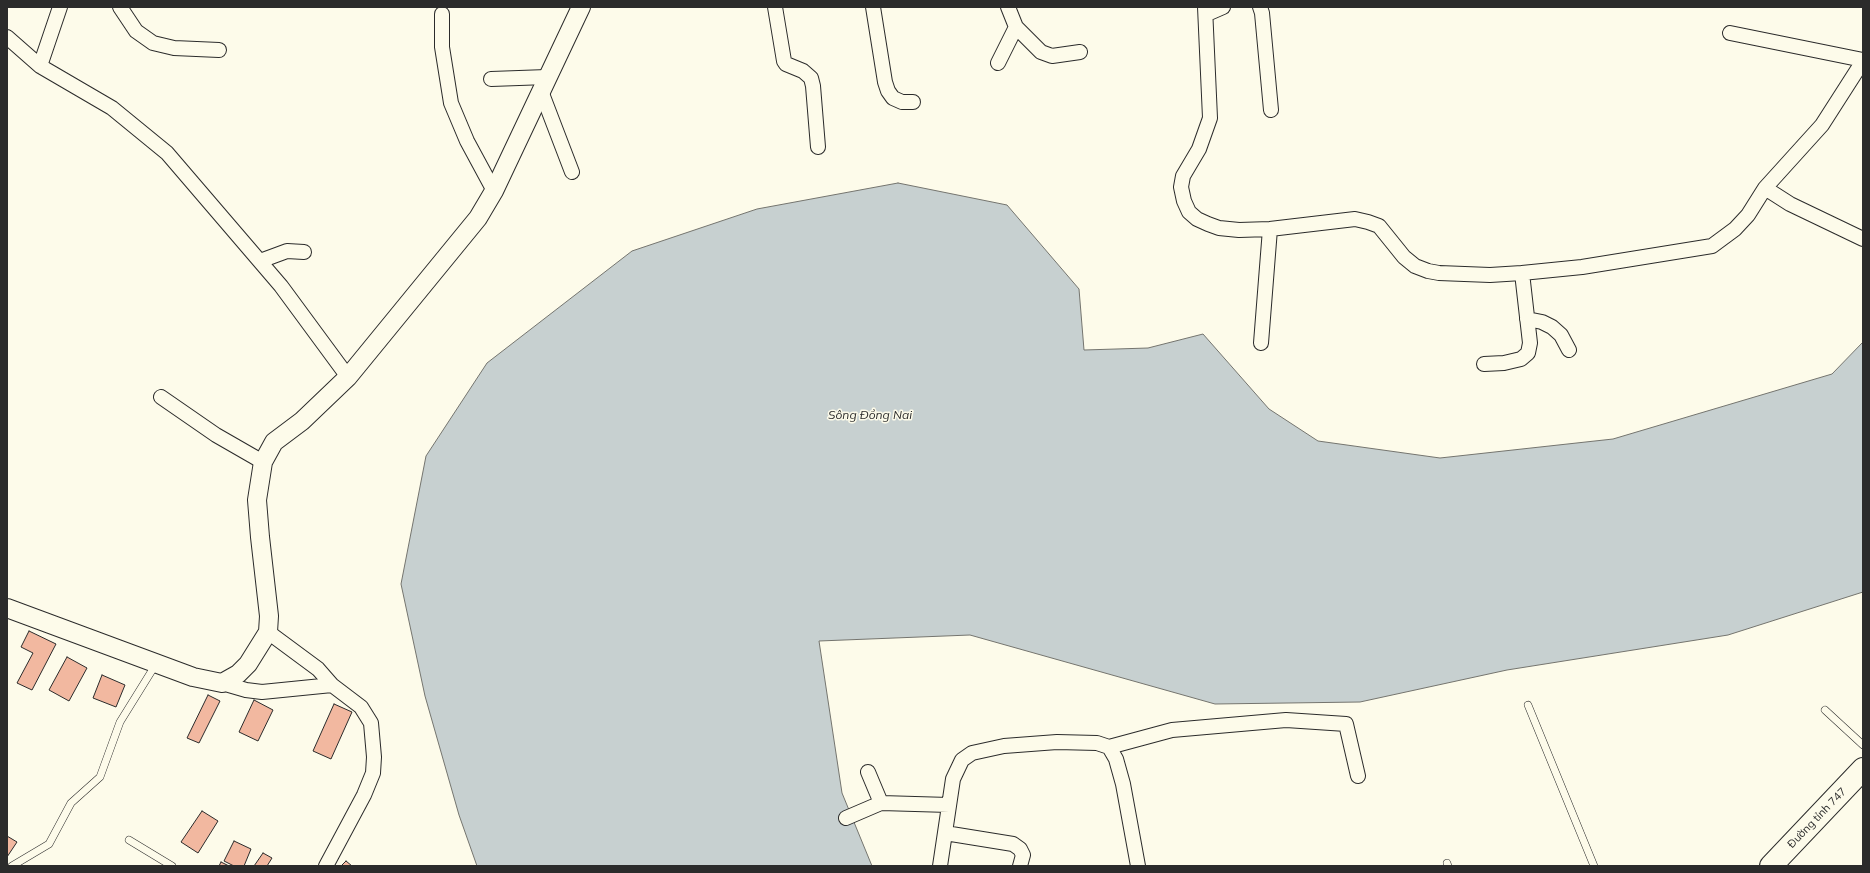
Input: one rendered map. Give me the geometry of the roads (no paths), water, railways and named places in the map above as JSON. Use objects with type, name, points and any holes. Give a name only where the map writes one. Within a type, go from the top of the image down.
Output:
[{"type":"main road","name":"Đường tỉnh 747","points":[[1771,866],[1863,769]]},
{"type":"street","points":[[40,66],[60,7]]},
{"type":"street","points":[[120,7],[136,31],[153,43],[174,48],[219,50]]},
{"type":"street","points":[[222,683],[238,674],[248,664],[268,632],[269,616],[257,500],[263,462],[274,442],[302,420],[348,377],[478,218],[494,191],[581,7]]},
{"type":"street","points":[[775,7],[784,61],[786,64],[803,71],[811,78],[818,148]]},
{"type":"street","points":[[873,7],[885,82],[888,91],[893,98],[902,102],[913,102]]},
{"type":"street","points":[[1008,7],[1016,27],[1034,46],[1046,54],[1052,56],[1080,52]]},
{"type":"street","points":[[1223,7],[1206,10],[1210,118],[1199,149],[1183,176],[1180,188],[1189,212],[1197,219],[1219,228],[1239,230],[1270,229],[1355,219],[1379,226],[1387,234],[1404,257],[1414,266],[1428,271],[1490,275],[1582,267],[1712,246],[1724,239],[1742,223],[1765,188],[1822,125],[1863,60],[1730,33]]},
{"type":"street","points":[[1260,7],[1262,13],[1271,110]]},
{"type":"street","points":[[442,14],[442,47],[451,103],[467,142],[494,191]]},
{"type":"street","points":[[998,63],[1016,27]]},
{"type":"street","points":[[7,37],[40,66],[112,108],[167,153],[281,286],[348,377]]},
{"type":"street","points":[[491,79],[544,84]]},
{"type":"street","points":[[544,84],[572,172]]},
{"type":"street","points":[[1765,188],[1790,204],[1863,239]]},
{"type":"street","points":[[1261,343],[1270,229]]},
{"type":"street","points":[[260,261],[287,251],[304,252]]},
{"type":"street","points":[[1484,364],[1504,363],[1521,359],[1528,352],[1530,343],[1526,319],[1522,273]]},
{"type":"street","points":[[1526,319],[1542,322],[1552,327],[1561,334],[1570,350]]},
{"type":"street","points":[[161,397],[216,435],[263,462]]},
{"type":"street","points":[[7,608],[193,677],[262,692],[332,685]]},
{"type":"street","points":[[268,632],[318,669],[332,685],[361,707],[371,723],[374,757],[373,773],[364,795],[326,866]]},
{"type":"street","points":[[940,866],[948,805],[953,779],[958,767],[962,760],[972,753],[1004,746],[1057,742],[1097,743],[1109,747],[1172,730],[1286,720],[1346,724],[1358,776]]},
{"type":"street","points":[[1109,747],[1116,759],[1123,784],[1138,866]]},
{"type":"street","points":[[868,772],[881,803]]},
{"type":"street","points":[[846,818],[881,803],[948,805]]},
{"type":"street","points":[[945,834],[1013,844],[1020,849],[1023,855],[1020,866]]},
{"type":"lane","points":[[12,866],[49,844],[71,803],[100,776],[120,722],[156,663]]},
{"type":"lane","points":[[1528,705],[1594,866]]},
{"type":"lane","points":[[1825,710],[1863,745]]},
{"type":"lane","points":[[129,840],[172,866]]},
{"type":"water","name":"Sông Đồng Nai","points":[[898,183],[1007,205],[1079,289],[1084,350],[1148,348],[1203,334],[1269,409],[1318,441],[1440,458],[1613,439],[1832,374],[1863,342],[1863,592],[1728,635],[1507,670],[1360,702],[1215,704],[970,635],[819,641],[842,793],[872,866],[477,866],[459,815],[425,696],[401,584],[426,456],[487,363],[632,251],[757,209]]}]
